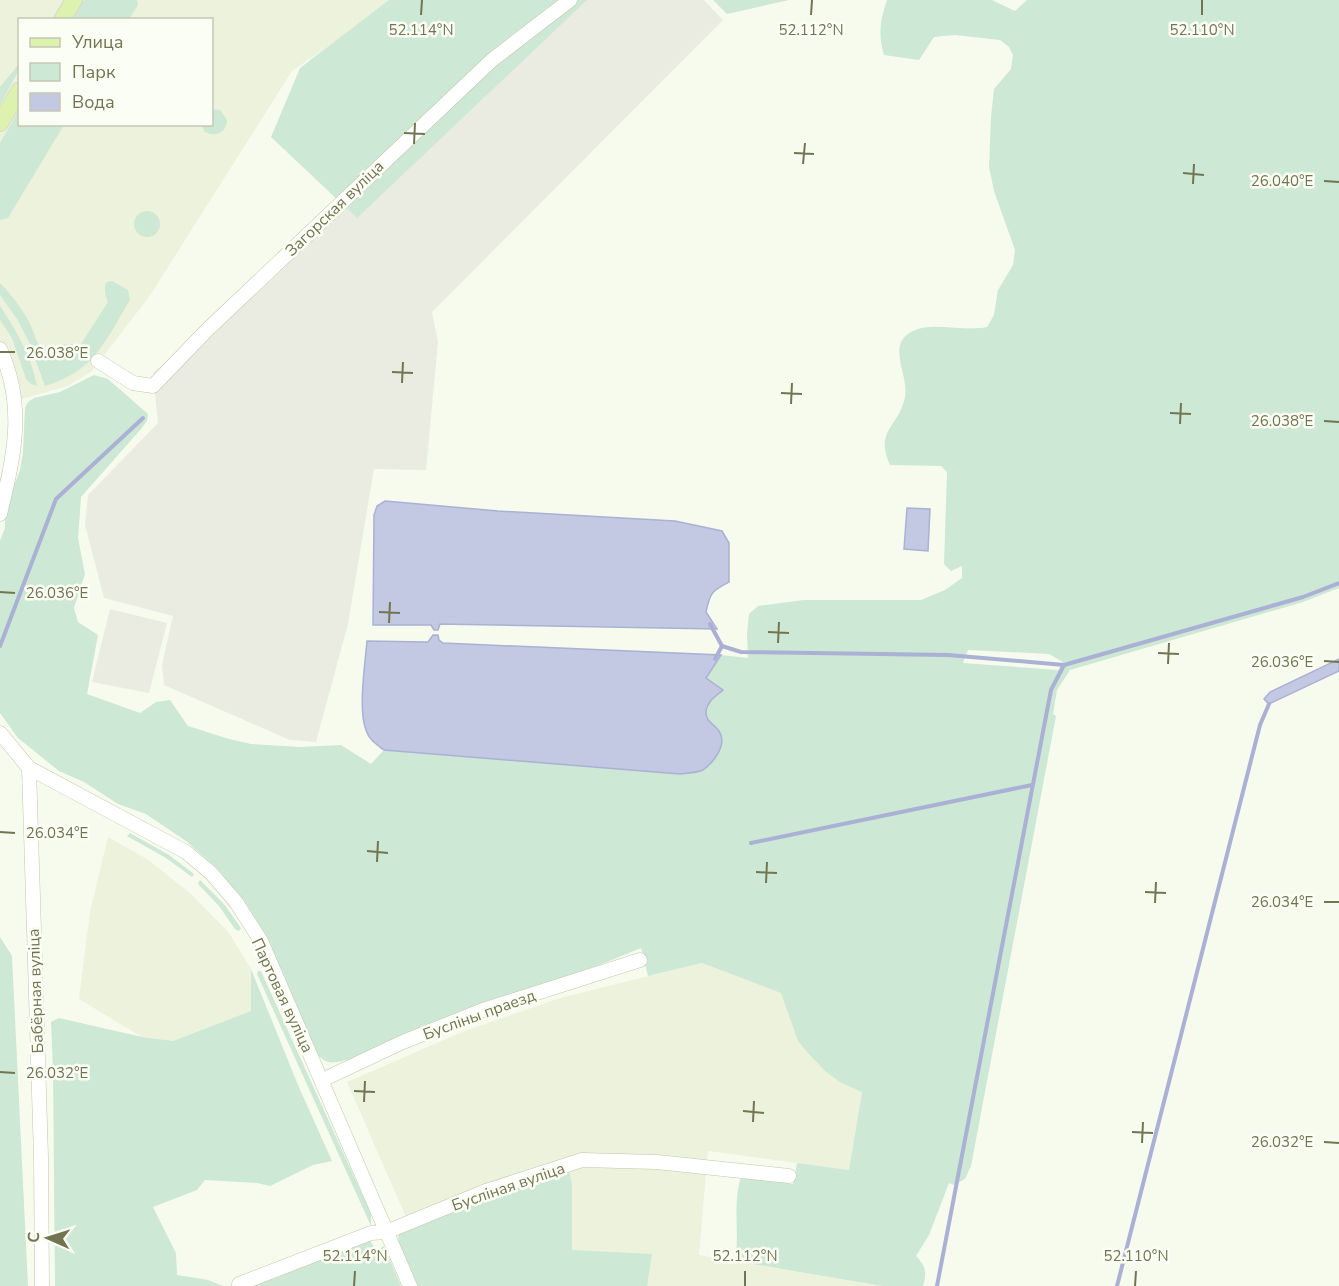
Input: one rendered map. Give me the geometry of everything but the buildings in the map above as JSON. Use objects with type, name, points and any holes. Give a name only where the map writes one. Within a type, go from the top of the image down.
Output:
[{"type":"main road","points":[[63,18],[74,0]]},
{"type":"main road","points":[[0,123],[18,93]]},
{"type":"street","name":"Загорская вуліца","points":[[98,361],[133,383],[153,386],[247,291],[492,60],[570,0]]},
{"type":"street","points":[[0,349],[13,387],[16,413],[13,461],[0,514]]},
{"type":"street","points":[[0,733],[29,768]]},
{"type":"street","name":"Партовая вуліца","points":[[29,768],[186,852],[211,873],[236,902],[261,941],[410,1286]]},
{"type":"street","name":"Бабёрная вуліца","points":[[29,768],[41,1157],[42,1286]]},
{"type":"street","name":"Бусліны праезд","points":[[322,1080],[403,1042],[483,1010],[640,960]]},
{"type":"street","name":"Бусліная вуліца","points":[[239,1284],[371,1233],[386,1232],[486,1191],[582,1160],[657,1162],[789,1176]]},
{"type":"shaded area","points":[[0,0],[396,0],[292,71],[149,297],[92,371],[68,386],[18,400],[0,342]]},
{"type":"shaded area","points":[[585,0],[704,0],[723,20],[432,312],[438,342],[426,470],[374,469],[348,624],[316,742],[290,740],[164,685],[162,665],[173,616],[104,598],[85,525],[88,495],[158,423],[153,373]]},
{"type":"shaded area","points":[[110,609],[167,623],[149,693],[92,682]]},
{"type":"shaded area","points":[[108,837],[147,859],[191,894],[229,933],[251,969],[252,1011],[173,1041],[142,1037],[79,999],[90,912]]},
{"type":"shaded area","points":[[702,963],[873,1027],[849,1170],[708,1151],[699,1255],[882,1286],[436,1286],[347,1082],[462,1032],[560,998]]},
{"type":"green space","points":[[84,0],[137,0],[138,5],[130,18],[73,18]]},
{"type":"green space","points":[[389,0],[587,0],[357,218],[271,137],[300,68]]},
{"type":"green space","points":[[713,0],[789,0],[727,14]]},
{"type":"green space","points":[[887,0],[992,0],[1015,11],[1027,0],[1339,0],[1339,588],[1303,602],[1070,670],[1057,690],[1053,714],[1056,716],[971,1166],[965,1179],[954,1185],[949,1183],[929,1235],[916,1256],[925,1270],[923,1286],[882,1286],[735,1261],[736,1208],[741,1177],[793,1184],[797,1163],[849,1170],[862,1092],[840,1082],[825,1071],[798,1041],[781,993],[702,963],[648,976],[641,948],[426,1028],[348,1060],[327,1062],[314,1051],[283,973],[263,932],[247,905],[218,869],[186,841],[146,814],[118,804],[84,782],[59,771],[18,738],[0,713],[0,541],[5,528],[5,510],[20,470],[25,408],[34,398],[60,392],[94,375],[108,379],[148,414],[147,421],[141,429],[81,497],[78,538],[85,574],[74,608],[78,622],[98,635],[87,694],[140,713],[156,702],[170,700],[188,726],[229,739],[251,744],[300,747],[341,745],[371,764],[384,750],[680,774],[720,732],[706,715],[710,700],[706,678],[721,655],[748,658],[749,614],[758,606],[804,600],[921,600],[945,590],[962,578],[962,566],[951,571],[944,564],[947,472],[941,466],[890,465],[885,444],[886,436],[905,397],[900,343],[913,331],[921,328],[987,327],[994,315],[998,290],[1013,265],[1015,250],[994,191],[989,167],[994,89],[1011,69],[1013,55],[1009,47],[1000,40],[955,35],[934,37],[919,60],[884,55],[880,34]],"holes":[[[968,650],[1049,654],[1063,662],[1058,670],[963,663]]]},
{"type":"green space","points":[[18,65],[18,72],[0,105],[0,87]]},
{"type":"green space","points":[[213,109],[220,110],[227,120],[223,131],[217,134],[205,132],[202,126],[213,126]]},
{"type":"green space","points":[[18,112],[18,126],[63,126],[8,218],[0,220],[0,143]]},
{"type":"green space","points":[[147,211],[156,215],[160,224],[156,233],[147,237],[138,233],[134,224],[138,215]]},
{"type":"green space","points":[[112,281],[128,290],[130,300],[105,341],[97,353],[76,372],[45,386],[29,342],[17,319],[0,295],[0,283],[25,315],[38,343],[42,347],[51,348],[68,344],[79,347],[108,302],[105,285],[106,282]]},
{"type":"green space","points":[[0,306],[23,344],[37,386],[26,379],[12,338],[0,320]]},
{"type":"green space","points":[[130,833],[169,855],[194,874],[192,877],[166,858],[127,836]]},
{"type":"green space","points":[[200,880],[224,904],[241,928],[239,931],[198,884]]},
{"type":"green space","points":[[0,937],[12,956],[28,1286],[0,1286]]},
{"type":"green space","points":[[251,969],[332,1161],[313,1165],[270,1186],[205,1180],[197,1190],[153,1207],[176,1253],[177,1275],[208,1280],[223,1286],[55,1286],[51,1022],[59,1018],[142,1037],[173,1041],[251,1011]]},
{"type":"green space","points":[[261,971],[371,1214],[371,1226],[257,974]]},
{"type":"green space","points":[[569,1171],[572,1184],[572,1250],[652,1254],[647,1286],[417,1286],[399,1244],[398,1234],[493,1193]]},
{"type":"green space","points":[[370,1240],[376,1251],[384,1246],[401,1286],[247,1286]]},
{"type":"water","points":[[385,501],[498,511],[675,521],[722,531],[729,543],[729,582],[713,593],[706,612],[717,629],[440,624],[438,630],[434,630],[431,625],[373,625],[374,515],[377,506]]},
{"type":"water","points":[[907,508],[930,509],[928,551],[904,549]]},
{"type":"water","points":[[433,635],[438,635],[439,640],[443,643],[721,655],[706,678],[723,690],[710,702],[706,715],[719,731],[721,747],[715,758],[703,770],[680,774],[384,750],[369,736],[362,711],[367,641],[428,642]]},
{"type":"water","points":[[1339,659],[1339,671],[1269,704],[1264,699],[1270,692]]},
{"type":"waterway","points":[[0,646],[56,499],[143,418]]},
{"type":"waterway","points":[[710,624],[722,646],[741,652],[948,655],[1064,665],[1303,597],[1339,583]]},
{"type":"waterway","points":[[715,659],[722,646]]},
{"type":"waterway","points":[[937,1286],[1051,690],[1064,665]]},
{"type":"waterway","points":[[1117,1286],[1260,725],[1269,704]]},
{"type":"waterway","points":[[751,843],[1032,785]]}]
